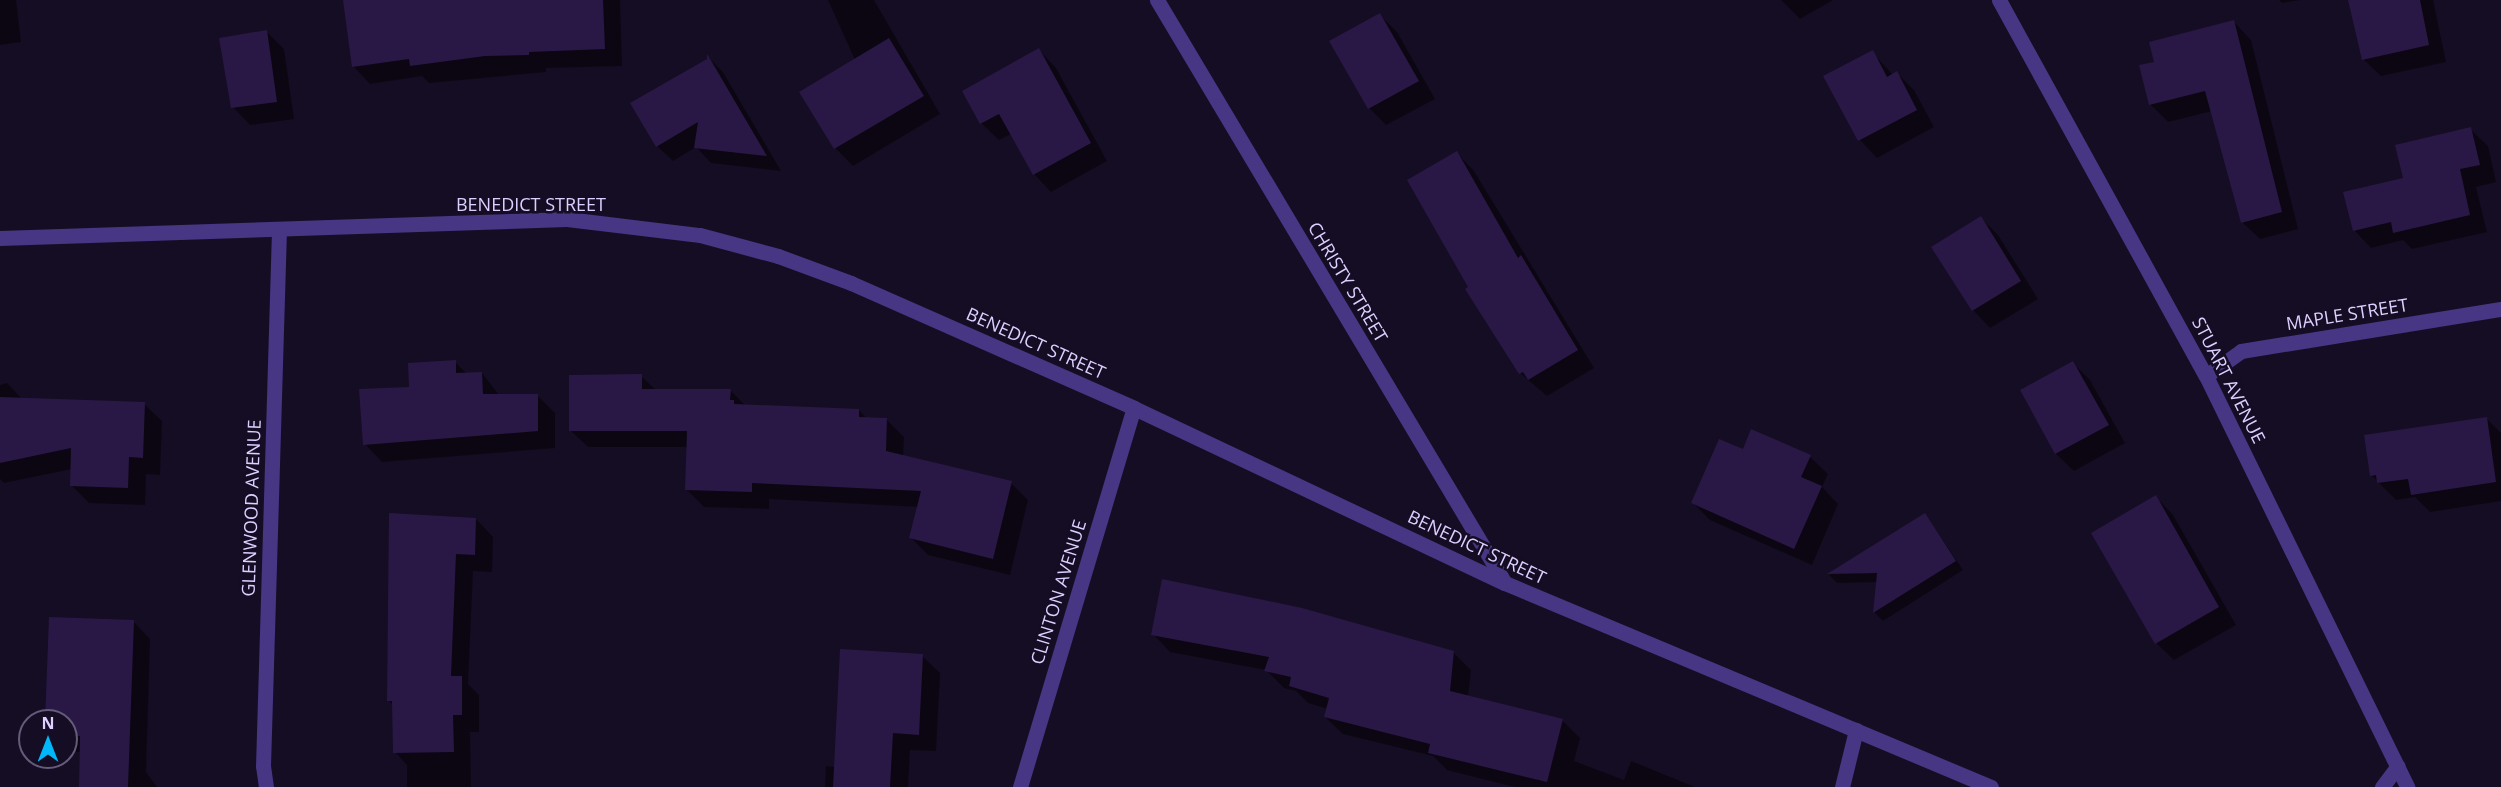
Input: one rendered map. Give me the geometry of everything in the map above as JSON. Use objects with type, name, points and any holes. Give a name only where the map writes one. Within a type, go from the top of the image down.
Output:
[{"type":"street","name":"CHRISTY STREET","points":[[1157,0],[1505,583]]},
{"type":"street","name":"STUART AVENUE","points":[[1999,0],[2206,376],[2407,787]]},
{"type":"street","name":"BENEDICT STREET","points":[[0,238],[279,231],[567,219],[700,235],[778,256],[851,283],[1134,408],[1505,583],[1991,787]]},
{"type":"street","name":"GLENWOOD AVENUE","points":[[266,787],[263,766],[279,231]]},
{"type":"street","name":"MAPLE STREET","points":[[2206,376],[2241,351],[2501,309]]},
{"type":"street","name":"CLINTON AVENUE","points":[[1020,787],[1134,408]]},
{"type":"street","points":[[1842,787],[1857,730]]},
{"type":"street","points":[[2382,787],[2398,766]]},
{"type":"building","points":[[343,0],[603,0],[605,49],[529,52],[529,55],[485,56],[410,66],[409,59],[352,67]]},
{"type":"building","points":[[2348,0],[2420,0],[2429,45],[2362,60]]},
{"type":"building","points":[[1380,13],[1419,81],[1368,109],[1329,41]]},
{"type":"building","points":[[2234,20],[2282,212],[2241,223],[2205,91],[2149,105],[2139,65],[2154,62],[2149,42]]},
{"type":"building","points":[[267,30],[277,102],[231,108],[219,38]]},
{"type":"building","points":[[889,38],[924,96],[834,149],[799,92]]},
{"type":"building","points":[[1039,48],[1091,143],[1033,175],[999,114],[980,124],[962,91]]},
{"type":"building","points":[[1873,50],[1887,77],[1897,71],[1917,110],[1858,141],[1823,76]]},
{"type":"building","points":[[707,54],[767,156],[694,148],[698,122],[656,147],[630,103],[707,59]]},
{"type":"building","points":[[2471,127],[2480,165],[2460,169],[2470,215],[2393,233],[2391,222],[2353,231],[2343,192],[2403,178],[2395,145]]},
{"type":"building","points":[[1457,151],[1518,258],[1521,255],[1578,350],[1528,380],[1523,372],[1519,374],[1465,289],[1468,287],[1407,180]]},
{"type":"building","points":[[1981,216],[2021,281],[1972,311],[1931,247]]},
{"type":"building","points":[[456,360],[456,373],[482,372],[483,394],[538,394],[538,431],[363,445],[359,389],[409,387],[408,363]]},
{"type":"building","points":[[2073,361],[2109,425],[2055,454],[2020,390]]},
{"type":"building","points":[[642,374],[642,389],[731,389],[730,400],[734,400],[734,404],[859,409],[859,417],[887,418],[886,451],[1012,481],[993,559],[909,538],[921,491],[752,483],[752,492],[685,490],[687,431],[569,431],[569,375]]},
{"type":"building","points":[[0,397],[145,402],[143,458],[129,457],[128,488],[70,486],[71,448],[0,463]]},
{"type":"building","points":[[2487,417],[2496,482],[2411,495],[2408,479],[2377,483],[2376,475],[2370,476],[2364,435]]},
{"type":"building","points":[[1751,429],[1811,455],[1801,477],[1822,486],[1794,549],[1691,503],[1719,439],[1743,449]]},
{"type":"building","points":[[2156,495],[2219,607],[2155,644],[2091,533]]},
{"type":"building","points":[[389,513],[476,518],[475,555],[456,554],[451,676],[462,676],[462,715],[453,715],[454,752],[393,753],[392,701],[387,701]]},
{"type":"building","points":[[1925,513],[1956,561],[1873,613],[1877,573],[1827,574]]},
{"type":"building","points":[[1162,579],[1302,608],[1454,651],[1450,691],[1563,719],[1547,782],[1428,753],[1430,744],[1324,717],[1329,698],[1289,686],[1291,677],[1264,671],[1269,657],[1151,635]]},
{"type":"building","points":[[49,617],[134,620],[128,787],[79,787],[78,709],[45,709]]},
{"type":"building","points":[[840,649],[923,654],[919,735],[893,733],[890,787],[833,787]]}]
